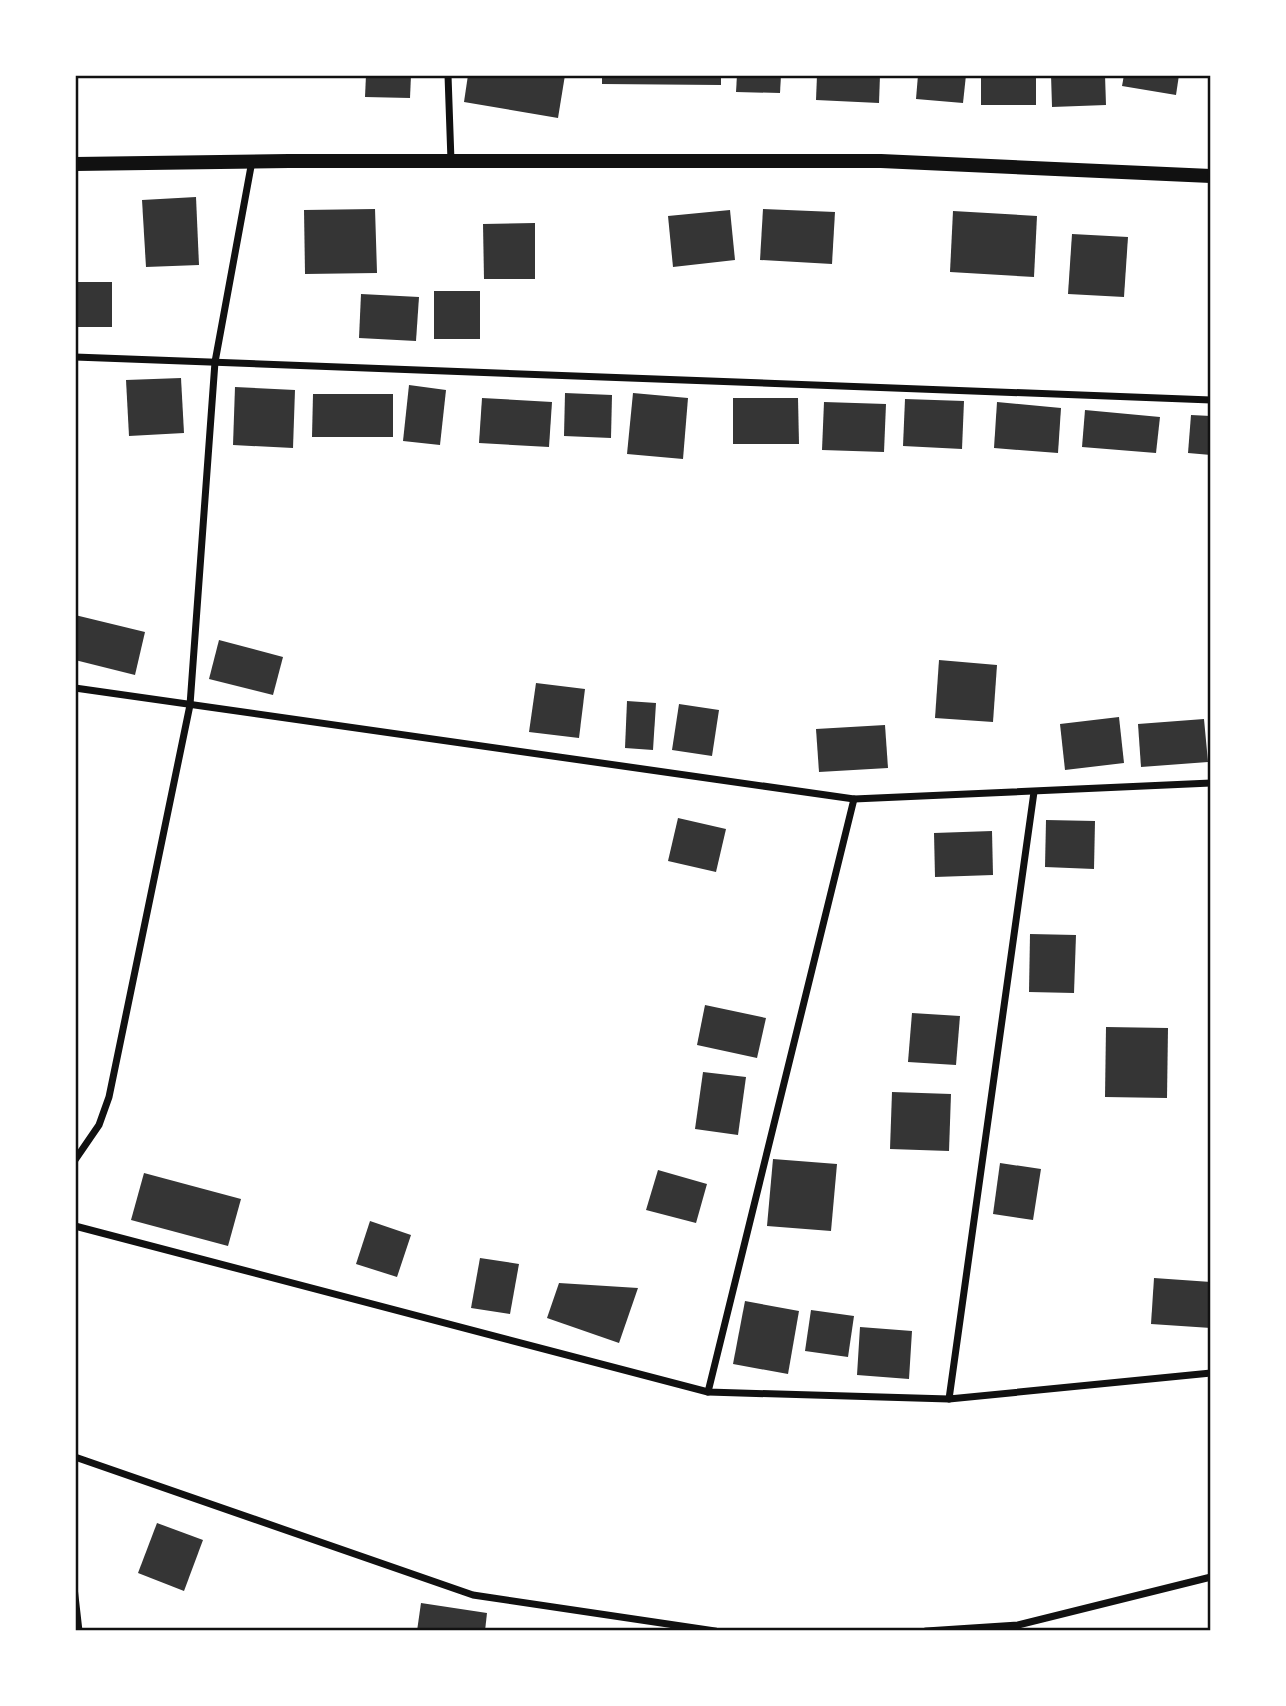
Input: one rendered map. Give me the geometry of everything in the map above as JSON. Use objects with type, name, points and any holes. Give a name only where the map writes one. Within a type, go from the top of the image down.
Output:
[{"type":"main road","points":[[75,164],[252,161],[881,161],[1211,176]]},
{"type":"street","points":[[448,75],[451,161]]},
{"type":"street","points":[[75,1160],[99,1125],[109,1097],[190,705],[215,362],[252,161]]},
{"type":"street","points":[[75,357],[1211,400]]},
{"type":"street","points":[[75,688],[854,799],[1211,783]]},
{"type":"street","points":[[949,1399],[1034,792]]},
{"type":"street","points":[[708,1392],[854,799]]},
{"type":"street","points":[[75,1226],[708,1392],[949,1399],[1211,1373]]},
{"type":"street","points":[[75,1457],[473,1595],[715,1631]]},
{"type":"street","points":[[926,1631],[1018,1625],[1211,1577]]},
{"type":"lane","points":[[75,1587],[80,1631]]},
{"type":"building","points":[[366,75],[411,75],[410,98],[365,97]]},
{"type":"building","points":[[468,75],[565,75],[558,118],[464,102]]},
{"type":"building","points":[[602,75],[721,75],[721,85],[602,84]]},
{"type":"building","points":[[737,75],[781,75],[780,93],[736,92]]},
{"type":"building","points":[[817,75],[880,75],[879,103],[816,100]]},
{"type":"building","points":[[918,75],[966,75],[963,103],[916,99]]},
{"type":"building","points":[[981,75],[1036,75],[1036,105],[981,105]]},
{"type":"building","points":[[1051,75],[1105,75],[1106,105],[1052,107]]},
{"type":"building","points":[[1124,75],[1179,75],[1176,95],[1122,86]]},
{"type":"building","points":[[196,197],[199,265],[146,267],[142,200]]},
{"type":"building","points":[[375,209],[377,273],[305,274],[304,210]]},
{"type":"building","points":[[763,209],[835,212],[832,264],[760,260]]},
{"type":"building","points":[[730,210],[735,260],[673,267],[668,216]]},
{"type":"building","points":[[953,211],[1037,216],[1034,277],[950,272]]},
{"type":"building","points":[[535,223],[535,279],[484,279],[483,224]]},
{"type":"building","points":[[1072,234],[1128,237],[1124,297],[1068,294]]},
{"type":"building","points":[[75,282],[112,282],[112,327],[75,327]]},
{"type":"building","points":[[434,291],[480,291],[480,339],[434,339]]},
{"type":"building","points":[[361,294],[419,297],[416,341],[359,338]]},
{"type":"building","points":[[181,378],[184,433],[129,436],[126,380]]},
{"type":"building","points":[[409,385],[446,390],[440,445],[403,441]]},
{"type":"building","points":[[235,387],[295,390],[293,448],[233,445]]},
{"type":"building","points":[[565,393],[612,395],[611,438],[564,436]]},
{"type":"building","points":[[633,393],[688,398],[683,459],[627,454]]},
{"type":"building","points":[[313,394],[393,394],[393,437],[312,437]]},
{"type":"building","points":[[482,398],[552,402],[549,447],[479,443]]},
{"type":"building","points":[[733,398],[798,398],[799,444],[733,444]]},
{"type":"building","points":[[905,399],[964,401],[962,449],[903,446]]},
{"type":"building","points":[[824,402],[886,404],[884,452],[822,450]]},
{"type":"building","points":[[997,402],[1061,408],[1058,453],[994,448]]},
{"type":"building","points":[[1085,410],[1160,417],[1156,453],[1082,447]]},
{"type":"building","points":[[1191,415],[1211,416],[1211,455],[1188,453]]},
{"type":"building","points":[[75,615],[145,632],[135,675],[75,660]]},
{"type":"building","points":[[219,640],[283,657],[273,695],[209,679]]},
{"type":"building","points":[[939,660],[997,665],[993,722],[935,718]]},
{"type":"building","points":[[536,683],[585,689],[579,738],[529,732]]},
{"type":"building","points":[[627,701],[656,703],[653,750],[625,748]]},
{"type":"building","points":[[679,704],[719,710],[712,756],[672,750]]},
{"type":"building","points":[[1119,717],[1124,763],[1065,770],[1060,724]]},
{"type":"building","points":[[1204,719],[1208,762],[1141,767],[1138,724]]},
{"type":"building","points":[[885,725],[888,768],[819,772],[816,729]]},
{"type":"building","points":[[678,818],[726,829],[716,872],[668,861]]},
{"type":"building","points":[[1046,820],[1095,821],[1094,869],[1045,867]]},
{"type":"building","points":[[992,831],[993,875],[935,877],[934,833]]},
{"type":"building","points":[[1030,934],[1076,935],[1074,993],[1029,992]]},
{"type":"building","points":[[705,1005],[766,1018],[757,1058],[697,1045]]},
{"type":"building","points":[[912,1013],[960,1016],[956,1065],[908,1062]]},
{"type":"building","points":[[1106,1027],[1168,1028],[1167,1098],[1105,1097]]},
{"type":"building","points":[[703,1072],[746,1077],[738,1135],[695,1129]]},
{"type":"building","points":[[892,1092],[951,1094],[949,1151],[890,1149]]},
{"type":"building","points":[[773,1159],[837,1164],[831,1231],[767,1226]]},
{"type":"building","points":[[1000,1163],[1041,1169],[1033,1220],[993,1214]]},
{"type":"building","points":[[658,1170],[707,1184],[696,1223],[646,1210]]},
{"type":"building","points":[[144,1173],[241,1199],[228,1246],[131,1220]]},
{"type":"building","points":[[370,1221],[411,1235],[397,1277],[356,1264]]},
{"type":"building","points":[[480,1258],[519,1264],[510,1314],[471,1308]]},
{"type":"building","points":[[1154,1278],[1211,1282],[1211,1328],[1151,1324]]},
{"type":"building","points":[[559,1283],[638,1288],[619,1343],[547,1318]]},
{"type":"building","points":[[745,1301],[799,1311],[788,1374],[733,1364]]},
{"type":"building","points":[[811,1310],[854,1316],[848,1357],[805,1351]]},
{"type":"building","points":[[860,1327],[912,1331],[909,1379],[857,1375]]},
{"type":"building","points":[[157,1523],[203,1540],[184,1591],[138,1573]]},
{"type":"building","points":[[421,1603],[487,1613],[485,1631],[417,1631]]}]
